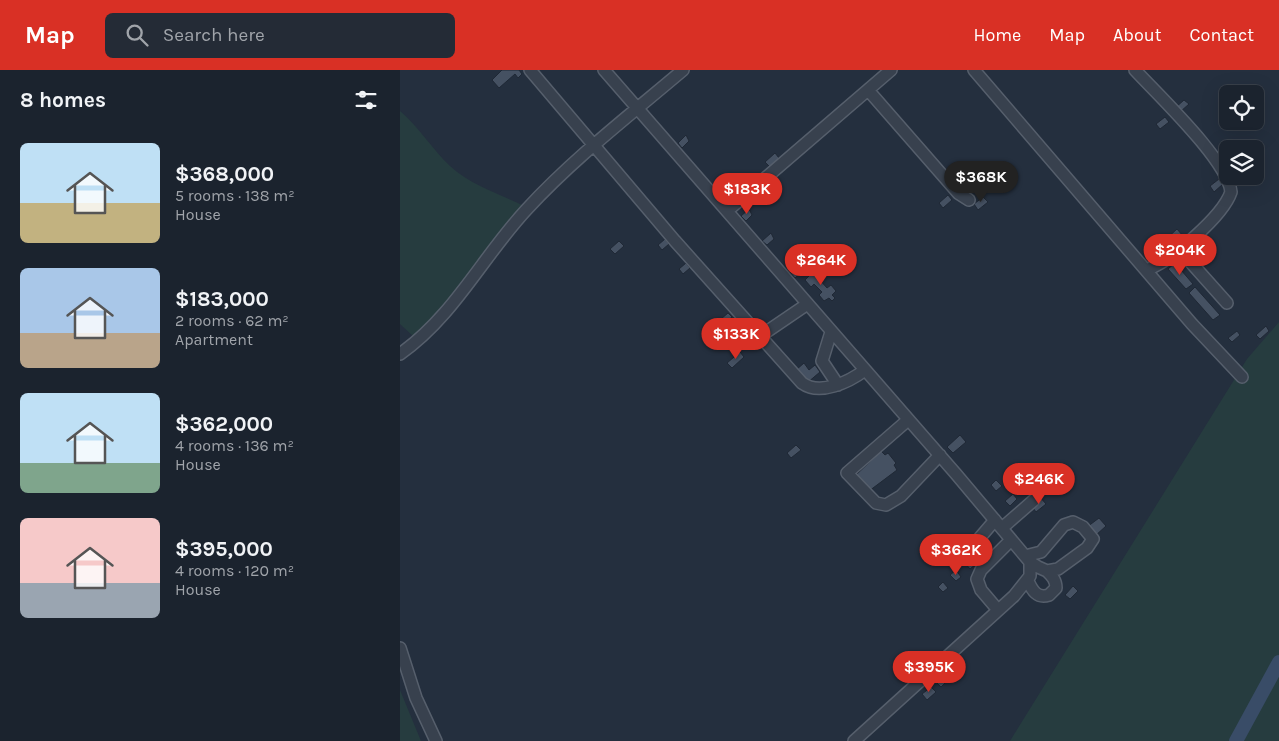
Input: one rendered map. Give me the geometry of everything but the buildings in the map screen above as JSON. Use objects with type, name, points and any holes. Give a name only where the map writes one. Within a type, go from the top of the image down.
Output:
[{"type":"street","points":[[530,70],[759,337],[808,387],[838,385],[852,380],[865,370]]},
{"type":"street","points":[[604,70],[806,305],[940,455],[1027,559],[1052,576],[1056,588],[1049,595],[1040,596],[1036,594],[1028,581]]},
{"type":"street","points":[[400,354],[441,318],[500,240],[539,196],[595,145],[683,70]]},
{"type":"street","points":[[727,211],[891,70]]},
{"type":"street","points":[[974,70],[1146,270],[1242,377]]},
{"type":"street","points":[[1135,70],[1215,159],[1230,186],[1229,198],[1189,241],[1171,257],[1146,270]]},
{"type":"street","points":[[868,90],[958,192],[969,200]]},
{"type":"street","points":[[1171,257],[1186,257],[1227,303]]},
{"type":"street","points":[[759,337],[806,305]]},
{"type":"street","points":[[832,332],[822,355],[822,361],[838,385]]},
{"type":"street","points":[[908,420],[847,473],[876,503],[886,506],[900,496],[940,455]]},
{"type":"street","points":[[971,548],[999,524],[1034,500]]},
{"type":"street","points":[[1027,559],[1041,552],[1064,526],[1073,522],[1084,527],[1094,539],[1087,548],[1066,565],[1047,571]]},
{"type":"street","points":[[998,610],[981,590],[977,579],[981,570],[1011,540]]},
{"type":"street","points":[[854,741],[1028,581],[1030,576],[1027,559]]},
{"type":"street","points":[[400,648],[416,698],[436,741]]},
{"type":"green space","points":[[400,111],[458,173],[484,188],[522,205],[443,305],[413,336],[400,324]]},
{"type":"green space","points":[[1279,322],[1279,741],[1010,741],[1247,359]]},
{"type":"green space","points":[[400,690],[421,741],[400,741]]},
{"type":"waterway","points":[[1236,741],[1279,662]]}]
